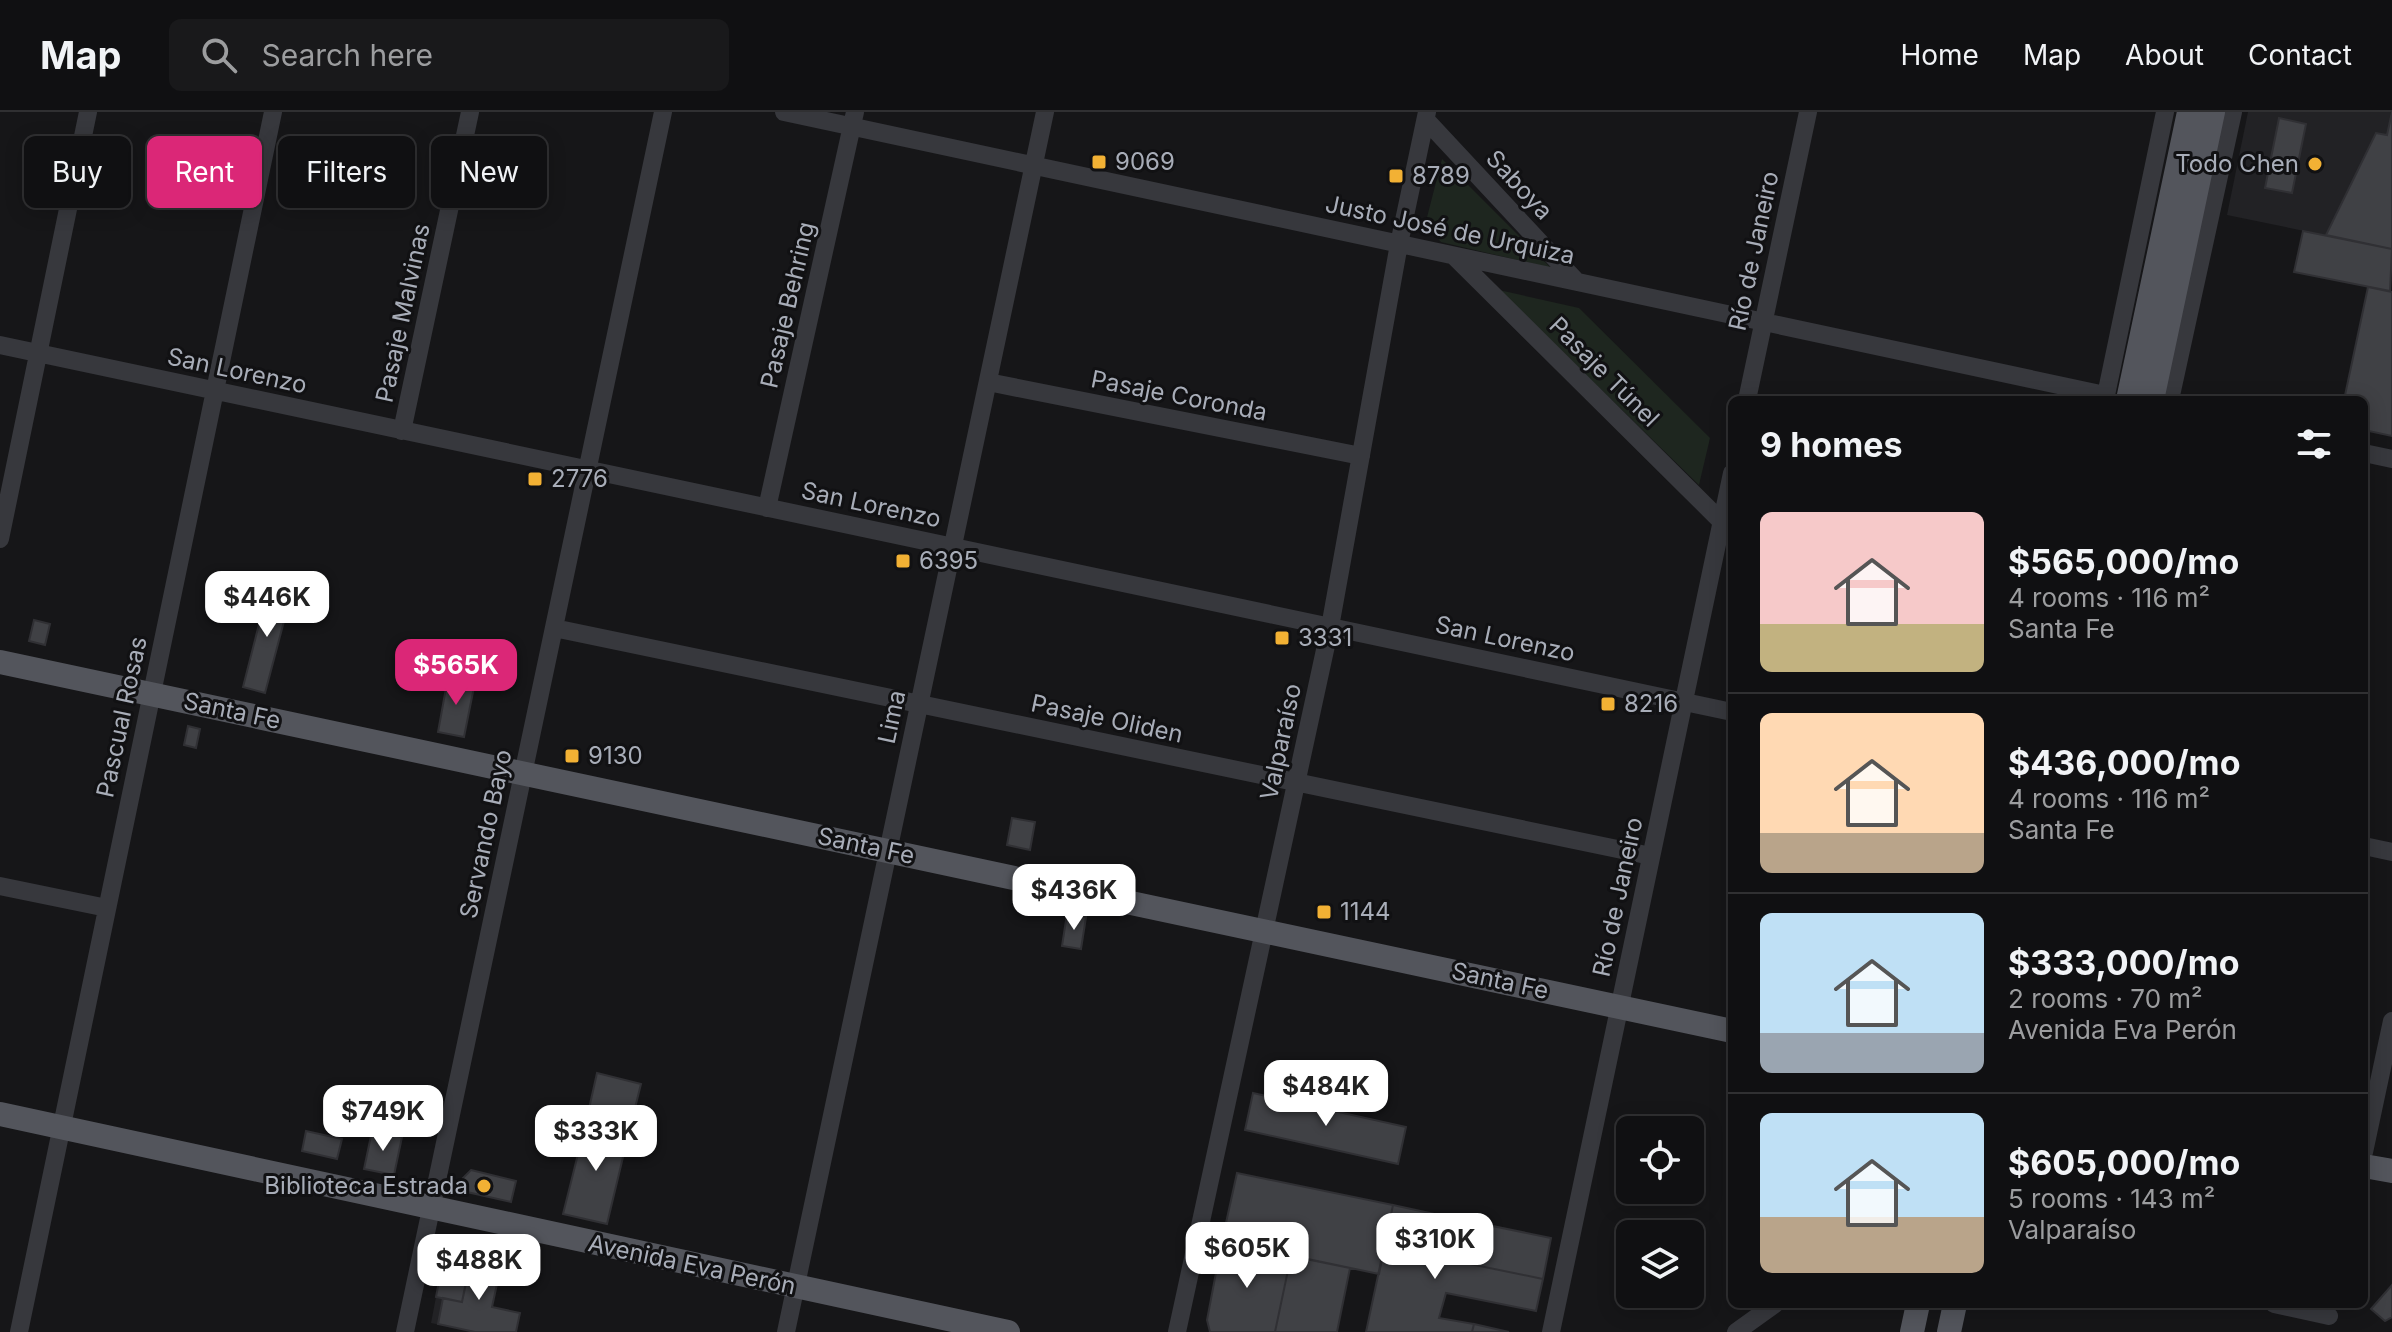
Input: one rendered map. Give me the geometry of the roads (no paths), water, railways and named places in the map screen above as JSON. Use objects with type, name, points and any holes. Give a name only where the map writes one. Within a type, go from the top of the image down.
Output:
[{"type":"main road","points":[[2114,396],[2189,112]]},
{"type":"main road","points":[[2153,396],[2213,112]]},
{"type":"main road","name":"Santa Fe","points":[[0,662],[1728,1030]]},
{"type":"main road","name":"Avenida Eva Perón","points":[[0,1114],[1008,1332]]},
{"type":"main road","points":[[2368,1167],[2392,1171]]},
{"type":"main road","points":[[1912,1332],[1917,1308]]},
{"type":"main road","points":[[1949,1332],[1954,1308]]},
{"type":"street","points":[[0,539],[88,112]]},
{"type":"street","name":"Pascual Rosas","points":[[19,1332],[273,112]]},
{"type":"street","name":"Pasaje Malvinas","points":[[402,431],[470,112]]},
{"type":"street","name":"Servando Bayo","points":[[405,1332],[663,112]]},
{"type":"street","name":"Justo José de Urquiza","points":[[784,112],[854,119],[1034,165],[2104,396]]},
{"type":"street","name":"Lima","points":[[786,1332],[1045,112]]},
{"type":"street","name":"Río de Janeiro","points":[[1748,396],[1808,112]]},
{"type":"street","points":[[2113,396],[2165,112]]},
{"type":"street","points":[[2171,396],[2233,112]]},
{"type":"street","name":"Valparaíso","points":[[1177,1332],[1330,627],[1399,244],[1426,116]]},
{"type":"street","name":"Saboya","points":[[1426,116],[1577,282]]},
{"type":"street","name":"Pasaje Behring","points":[[767,508],[854,119]]},
{"type":"street","name":"Pasaje Túnel","points":[[1452,255],[1722,522]]},
{"type":"street","name":"San Lorenzo","points":[[0,345],[1728,711]]},
{"type":"street","name":"Pasaje Coronda","points":[[988,382],[1361,456]]},
{"type":"street","points":[[2368,454],[2392,459]]},
{"type":"street","name":"Río de Janeiro","points":[[1551,1332],[1728,493]]},
{"type":"street","name":"Pasaje Oliden","points":[[554,628],[1651,856]]},
{"type":"street","points":[[2368,847],[2392,852]]},
{"type":"street","points":[[0,886],[107,908]]},
{"type":"street","points":[[2368,1133],[2392,1021]]},
{"type":"street","points":[[1736,1332],[1769,1308]]},
{"type":"street","points":[[2291,1308],[2328,1317]]},
{"type":"place","name":"9069","points":[[1099,162]]},
{"type":"place","name":"Todo Chen","points":[[2315,164]]},
{"type":"place","name":"8789","points":[[1396,176]]},
{"type":"place","name":"2776","points":[[535,479]]},
{"type":"place","name":"6395","points":[[903,561]]},
{"type":"place","name":"3331","points":[[1282,638]]},
{"type":"place","name":"8216","points":[[1608,704]]},
{"type":"place","name":"9130","points":[[572,756]]},
{"type":"place","name":"1144","points":[[1324,912]]},
{"type":"place","name":"Biblioteca Estrada","points":[[484,1186]]}]
